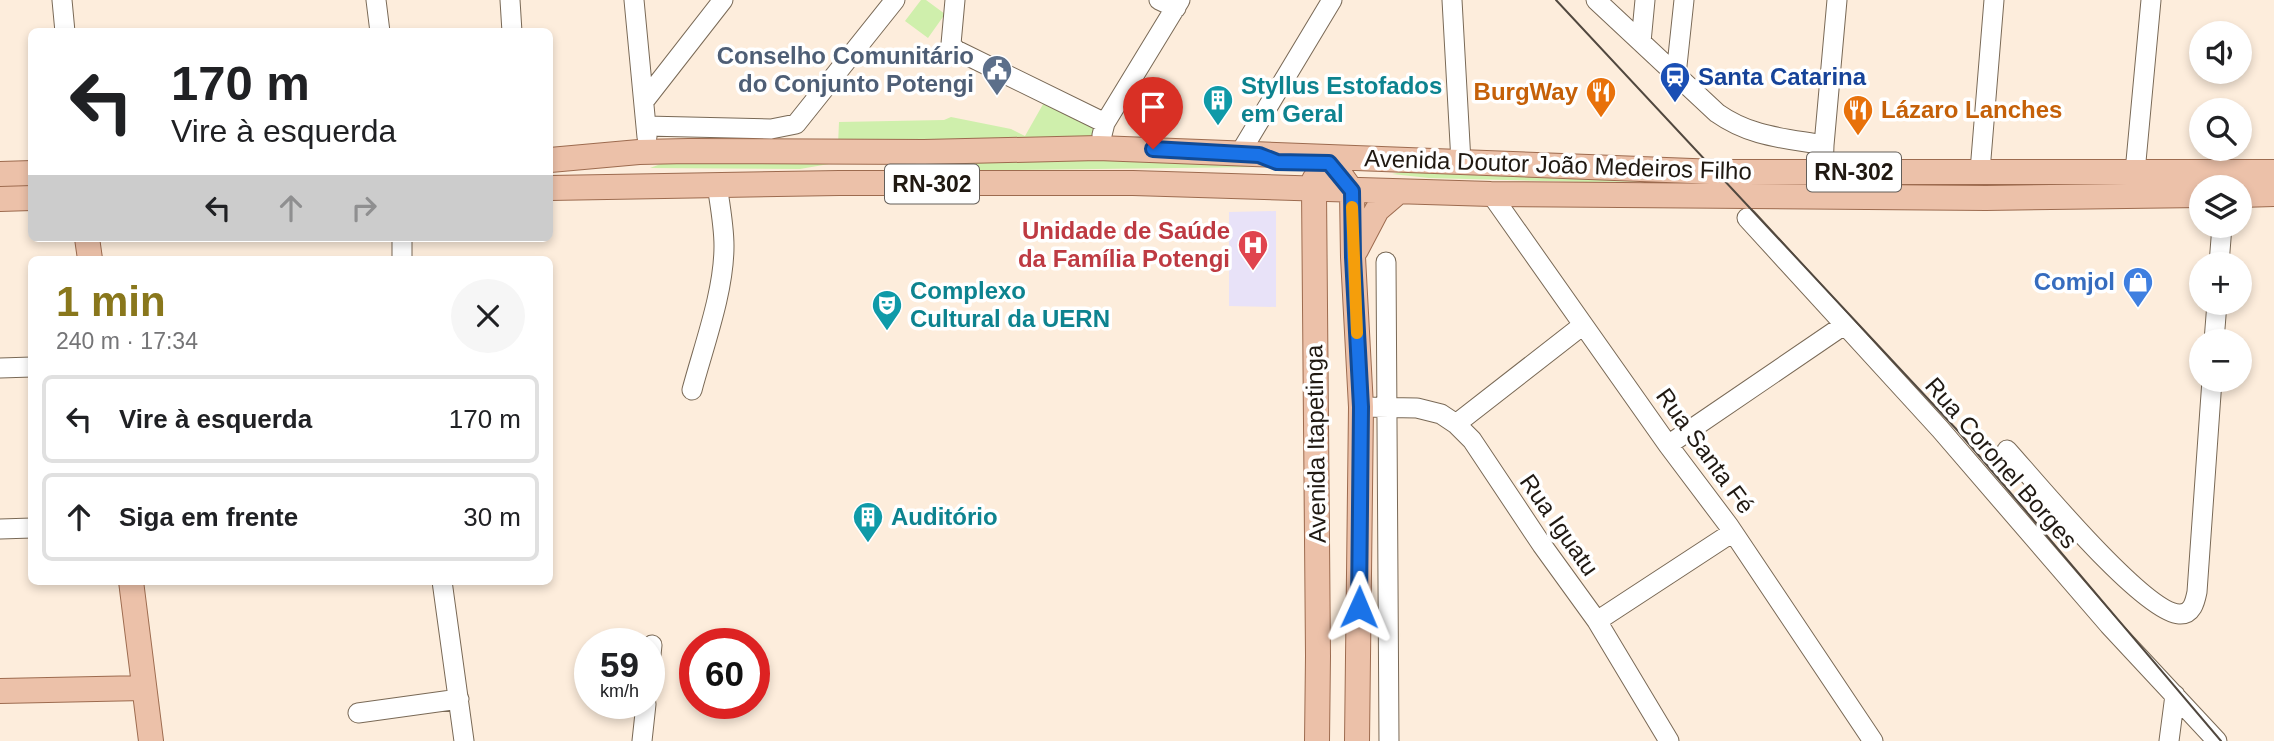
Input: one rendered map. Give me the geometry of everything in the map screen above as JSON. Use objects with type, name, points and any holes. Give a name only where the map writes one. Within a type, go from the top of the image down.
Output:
[{"type":"main road","name":"Avenida Doutor João Medeiros Filho","points":[[553,160],[689,151],[924,152],[1098,148],[1326,160],[1410,160],[1718,172],[2274,172]]},
{"type":"main road","points":[[559,188],[572,169],[656,161],[689,151]]},
{"type":"main road","points":[[806,184],[838,170],[908,169],[920,164],[924,152]]},
{"type":"main road","points":[[1314,190],[1314,180],[1326,160],[1352,191]]},
{"type":"main road","points":[[0,174],[28,173]]},
{"type":"main road","name":"Avenida Doutor João Medeiros Filho","points":[[559,188],[1133,183],[1491,194],[1986,198],[2189,195]]},
{"type":"main road","name":"Avenida Itapetinga","points":[[1314,190],[1317,741]]},
{"type":"main road","name":"Avenida Itapetinga","points":[[1352,191],[1361,407],[1357,741]]},
{"type":"main road","points":[[1353,257],[1377,210],[1398,192]]},
{"type":"main road","points":[[2252,195],[2274,194]]},
{"type":"main road","points":[[0,199],[28,198]]},
{"type":"main road","points":[[131,585],[151,741]]},
{"type":"main road","points":[[1318,656],[1359,656]]},
{"type":"main road","points":[[0,691],[144,688]]},
{"type":"main road","points":[[1317,696],[1358,696]]},
{"type":"street","points":[[62,0],[65,28]]},
{"type":"street","points":[[376,0],[380,28]]},
{"type":"street","points":[[510,0],[512,28]]},
{"type":"street","points":[[634,0],[645,100],[647,152]]},
{"type":"street","points":[[645,100],[723,0]]},
{"type":"street","points":[[646,126],[771,129],[796,124],[895,0]]},
{"type":"street","points":[[954,0],[951,44],[961,54],[1105,123]]},
{"type":"street","points":[[1249,154],[1332,0]]},
{"type":"street","points":[[1451,0],[1461,162]]},
{"type":"street","points":[[1596,0],[1717,113],[1742,129],[1755,134],[1824,145]]},
{"type":"street","points":[[1641,42],[1645,0]]},
{"type":"street","points":[[1676,75],[1684,0]]},
{"type":"street","points":[[1823,172],[1837,0]]},
{"type":"street","points":[[1980,171],[1994,0]]},
{"type":"street","points":[[2135,172],[2151,0]]},
{"type":"street","points":[[1098,148],[1105,123],[1172,3]]},
{"type":"street","points":[[692,390],[718,291],[723,261],[724,246],[717,186]]},
{"type":"street","name":"Rua Santa Fé","points":[[1491,194],[1668,445],[1733,532],[1873,741]]},
{"type":"street","name":"Rua Coronel Borges","points":[[1747,218],[1940,429],[2109,625],[2217,741]]},
{"type":"street","points":[[1386,262],[1389,741]]},
{"type":"street","points":[[1456,424],[1583,325]]},
{"type":"street","points":[[1668,445],[1844,325]]},
{"type":"street","points":[[0,368],[28,367]]},
{"type":"street","points":[[2007,450],[2118,573],[2161,607],[2180,614],[2188,612],[2194,604],[2197,592],[2211,392]]},
{"type":"street","name":"Rua Iguatu","points":[[1361,407],[1417,408],[1441,414],[1472,440],[1597,621],[1669,741]]},
{"type":"street","points":[[0,528],[28,528]]},
{"type":"street","points":[[1597,621],[1733,532]]},
{"type":"street","points":[[443,585],[464,741]]},
{"type":"street","points":[[2169,741],[2175,695]]},
{"type":"street","points":[[358,713],[459,699]]},
{"type":"street","points":[[642,741],[644,719]]},
{"type":"shaded area","name":"Unidade de Saúde da Família Potengi","points":[[1276,211],[1276,307],[1229,306],[1229,212]]},
{"type":"green space","points":[[921,0],[926,0],[945,14],[928,38],[905,21]]},
{"type":"green space","points":[[1046,99],[1101,125],[1095,140],[838,145],[839,122],[944,120],[951,117],[1011,129],[1025,136]]},
{"type":"green space","points":[[1173,155],[1259,167],[935,171],[935,157]]},
{"type":"green space","points":[[852,160],[800,169],[650,168],[666,162]]},
{"type":"green space","points":[[1457,162],[1686,181],[1586,182],[1429,178],[1392,174]]},
{"type":"tram line","points":[[1556,0],[1958,431],[2221,741]]},
{"type":"slow traffic","points":[[1352,207],[1357,333]]},
{"type":"place","name":"Conselho Comunitário do Conjunto Potengi","points":[[997,97]]},
{"type":"place","name":"Santa Catarina","points":[[1675,104]]},
{"type":"place","name":"BurgWay","points":[[1601,119]]},
{"type":"place","name":"Styllus Estofados em Geral","points":[[1218,127]]},
{"type":"place","name":"Lázaro Lanches","points":[[1858,137]]},
{"type":"place","name":"Unidade de Saúde da Família Potengi","points":[[1253,272]]},
{"type":"place","name":"Comjol","points":[[2138,309]]},
{"type":"place","name":"Complexo Cultural da UERN","points":[[887,332]]},
{"type":"place","name":"Auditório","points":[[868,544]]},
{"type":"route","points":[[1153,149],[1259,155],[1277,162],[1329,163],[1352,191],[1361,407],[1359,607]]}]
